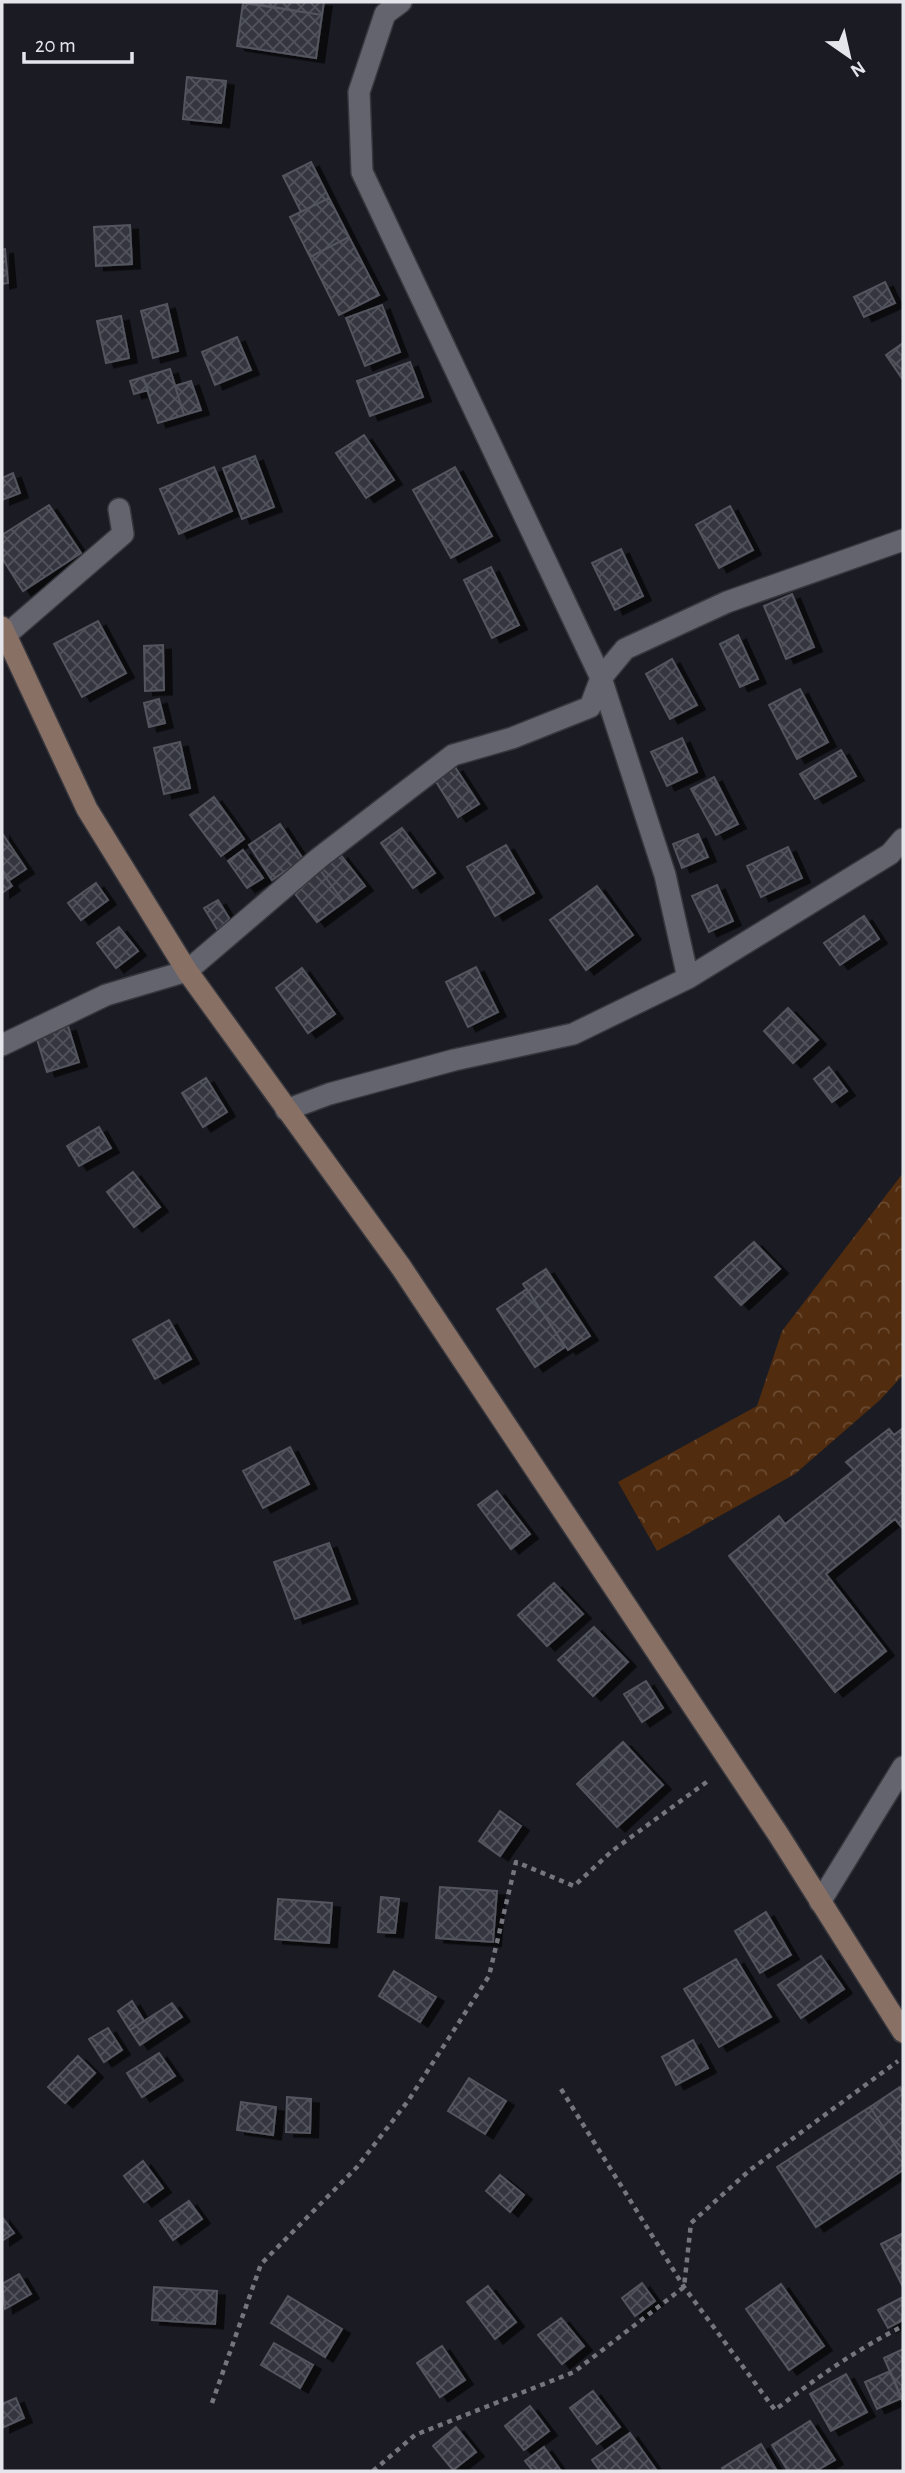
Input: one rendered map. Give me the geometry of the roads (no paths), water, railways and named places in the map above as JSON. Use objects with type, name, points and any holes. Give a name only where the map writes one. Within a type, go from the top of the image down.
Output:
[{"type":"main road","points":[[4,631],[87,809],[187,971],[401,1267],[731,1764],[903,2032]]},
{"type":"street","points":[[401,2],[385,14],[359,92],[362,172],[601,678],[665,875],[688,978]]},
{"type":"street","points":[[4,631],[123,534],[119,509]]},
{"type":"street","points":[[2,1045],[106,995],[187,971],[319,858],[453,755],[512,738],[590,707],[601,678],[625,649],[727,602],[903,540]]},
{"type":"street","points":[[286,1110],[329,1094],[454,1060],[573,1034],[688,978],[890,854],[903,839]]},
{"type":"street","points":[[820,1902],[903,1768]]}]
